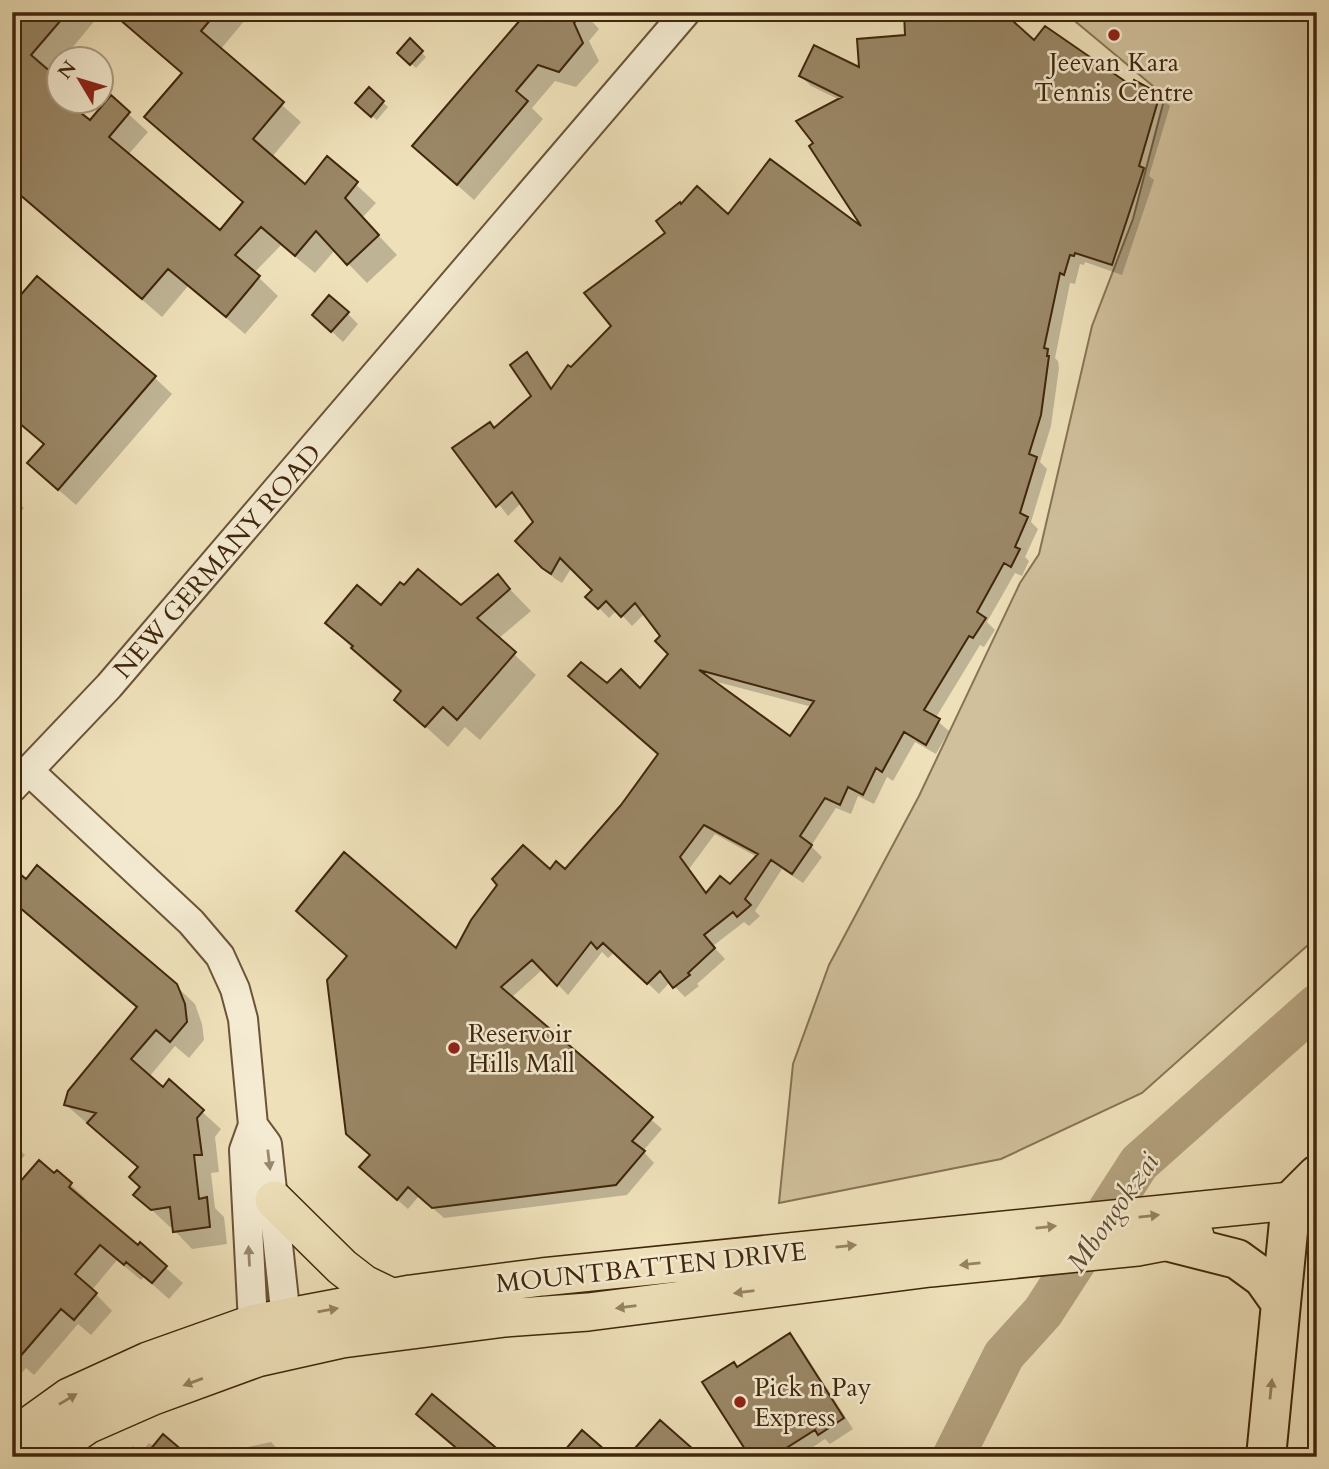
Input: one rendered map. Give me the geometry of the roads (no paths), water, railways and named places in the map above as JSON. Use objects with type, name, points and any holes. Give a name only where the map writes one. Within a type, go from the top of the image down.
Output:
[{"type":"highway","points":[[1266,1457],[1280,1303],[1306,1203]]},
{"type":"highway","points":[[1152,1244],[1202,1248],[1237,1259],[1263,1278],[1280,1303]]},
{"type":"main road","points":[[274,1200],[342,1268],[364,1284],[393,1298]]},
{"type":"main road","name":"MOUNTBATTEN DRIVE","points":[[12,1438],[69,1397],[148,1361],[271,1337],[393,1298],[542,1277],[1202,1210],[1306,1203]]},
{"type":"main road","name":"MOUNTBATTEN DRIVE","points":[[41,1457],[87,1425],[153,1396],[271,1337],[412,1328],[588,1312],[886,1273],[1152,1244],[1306,1203]]},
{"type":"street","name":"NEW GERMANY ROAD","points":[[271,1337],[244,1150],[253,1125],[243,1019],[235,989],[220,956],[191,922],[21,780],[125,666],[685,12]]},
{"type":"street","name":"NEW GERMANY ROAD","points":[[253,1125],[267,1143],[274,1200],[271,1337]]},
{"type":"waterway","name":"Mbongokzai","points":[[953,1457],[1004,1355],[1043,1312],[1139,1163],[1317,1005]]},
{"type":"place","name":"Jeevan Kara Tennis Centre","points":[[1114,35]]},
{"type":"place","name":"Reservoir Hills Mall","points":[[454,1048]]},
{"type":"place","name":"Pick n Pay Express","points":[[740,1402]]}]
